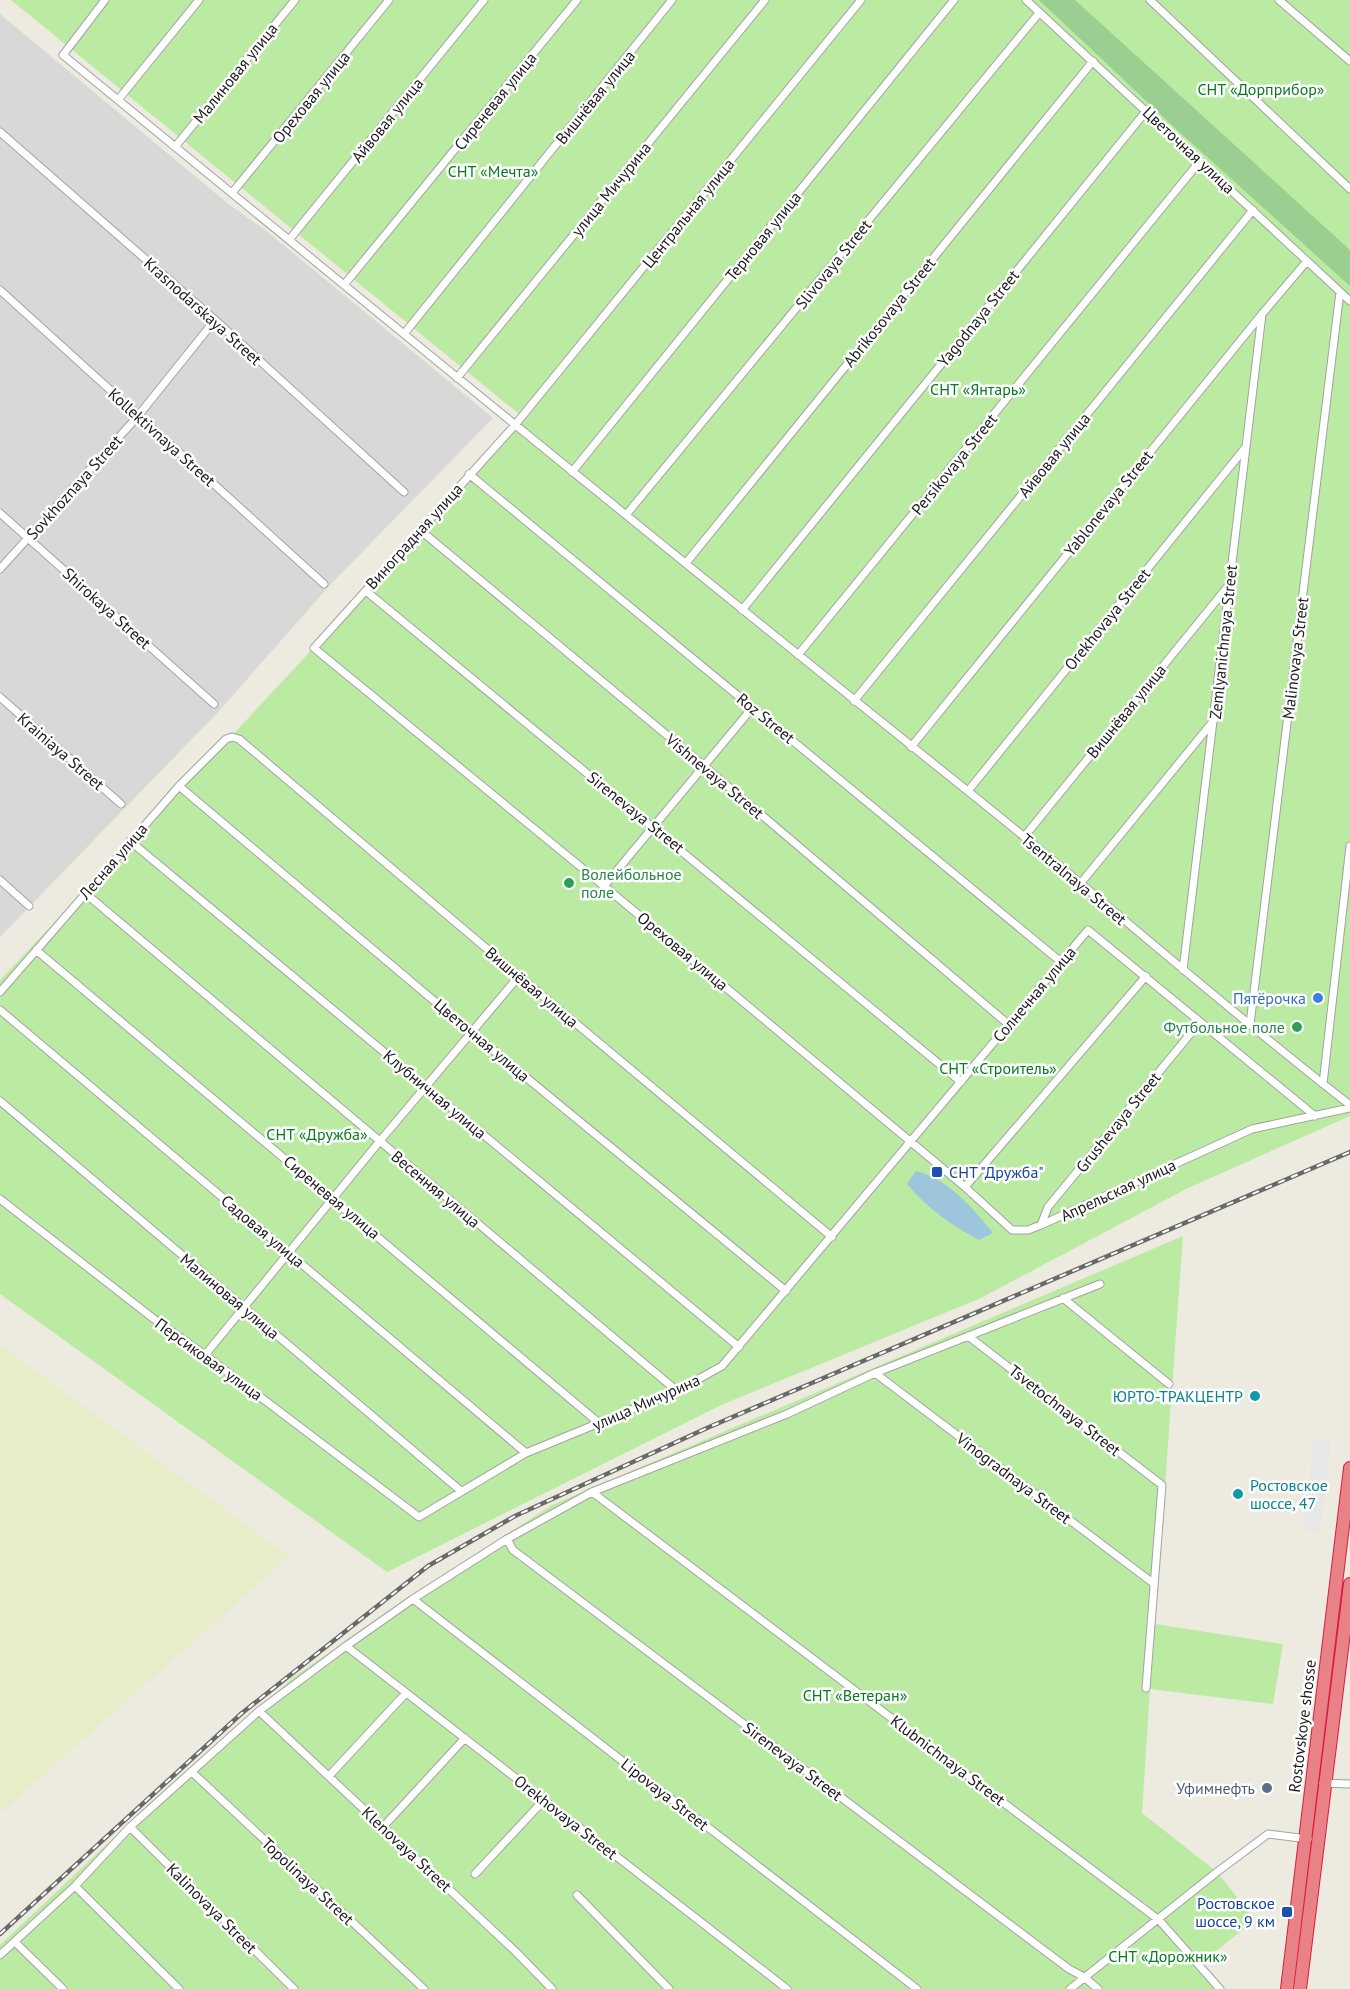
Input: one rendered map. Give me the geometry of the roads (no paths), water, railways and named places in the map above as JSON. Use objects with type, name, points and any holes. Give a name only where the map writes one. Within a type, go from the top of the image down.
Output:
[{"type":"highway","name":"Rostovskoye shosse","points":[[1287,1989],[1350,1468]]},
{"type":"highway","name":"Rostovskoye shosse","points":[[1300,1989],[1350,1584]]},
{"type":"street","name":"Tsentralnaya Street","points":[[105,0],[63,55],[572,472],[968,791],[1350,1106]]},
{"type":"street","points":[[118,100],[199,0]]},
{"type":"street","name":"Малиновая улица","points":[[175,147],[295,0]]},
{"type":"street","name":"Ореховая улица","points":[[232,193],[389,0]]},
{"type":"street","name":"Айвовая улица","points":[[289,240],[484,0]]},
{"type":"street","name":"Сиреневая улица","points":[[344,285],[577,0]]},
{"type":"street","name":"Вишнёвая улица","points":[[404,334],[672,0]]},
{"type":"street","name":"улица Мичурина","points":[[457,378],[765,0]]},
{"type":"street","name":"Центральная улица","points":[[515,425],[861,0]]},
{"type":"street","name":"Терновая улица","points":[[572,472],[954,0]]},
{"type":"street","name":"Цветочная улица","points":[[1026,0],[1350,301]]},
{"type":"street","points":[[1150,0],[1350,189]]},
{"type":"street","points":[[1279,0],[1350,61]]},
{"type":"street","name":"Slivovaya Street","points":[[626,515],[1039,12]]},
{"type":"street","name":"Abrikosovaya Street","points":[[686,563],[1093,61]]},
{"type":"street","name":"Yagodnaya Street","points":[[742,610],[1147,110]]},
{"type":"street","name":"Krasnodarskaya Street","points":[[0,132],[215,320],[404,492]]},
{"type":"street","name":"Persikovaya Street","points":[[798,655],[1200,161]]},
{"type":"street","name":"Айвовая улица","points":[[854,701],[1253,210]]},
{"type":"street","name":"Yablonevaya Street","points":[[911,747],[1307,261]]},
{"type":"street","name":"Kollektivnaya Street","points":[[0,290],[324,584]]},
{"type":"street","name":"Malinovaya Street","points":[[1250,1024],[1340,292]]},
{"type":"street","name":"Zemlyanichnaya Street","points":[[1183,970],[1262,314]]},
{"type":"street","name":"Sovkhoznaya Street","points":[[0,569],[138,416],[215,320]]},
{"type":"street","name":"Виноградная улица","points":[[314,648],[515,425]]},
{"type":"street","name":"Orekhovaya Street","points":[[968,791],[1246,446]]},
{"type":"street","name":"Roz Street","points":[[469,474],[1061,962]]},
{"type":"street","name":"Shirokaya Street","points":[[0,513],[214,704]]},
{"type":"street","name":"Vishnevaya Street","points":[[420,530],[704,766],[1008,1024]]},
{"type":"street","name":"Вишнёвая улица","points":[[1024,837],[1229,585]]},
{"type":"street","name":"Sirenevaya Street","points":[[366,591],[961,1082]]},
{"type":"street","name":"Ореховая улица","points":[[314,648],[911,1142]]},
{"type":"street","name":"Krainiaya Street","points":[[0,698],[121,804]]},
{"type":"street","points":[[604,886],[753,707]]},
{"type":"street","points":[[1080,884],[1215,719]]},
{"type":"street","name":"Вишнёвая улица","points":[[232,737],[238,739],[832,1237]]},
{"type":"street","name":"Лесная улица","points":[[0,992],[179,786],[226,739],[232,737]]},
{"type":"street","name":"Цветочная улица","points":[[179,786],[471,1032],[786,1291]]},
{"type":"street","name":"Клубничная улица","points":[[130,841],[739,1347]]},
{"type":"street","points":[[1323,1084],[1350,846]]},
{"type":"street","points":[[0,880],[29,906]]},
{"type":"street","name":"Весенняя улица","points":[[85,893],[677,1391]]},
{"type":"street","name":"Солнечная улица","points":[[832,1237],[1088,930],[1146,976]]},
{"type":"street","name":"Сиреневая улица","points":[[36,950],[334,1198],[599,1423]]},
{"type":"street","points":[[205,1355],[379,1142],[519,976]]},
{"type":"street","points":[[965,1187],[1146,976],[1316,1116]]},
{"type":"street","name":"Садовая улица","points":[[0,1010],[526,1453]]},
{"type":"street","name":"Grushevaya Street","points":[[1041,1226],[1048,1207],[1200,1022]]},
{"type":"street","name":"Малиновая улица","points":[[0,1101],[461,1491]]},
{"type":"street","name":"Апрельская улица","points":[[911,1142],[1012,1230],[1028,1230],[1252,1129],[1316,1116],[1350,1106]]},
{"type":"street","name":"Персиковая улица","points":[[0,1199],[154,1319],[419,1517]]},
{"type":"street","name":"улица Мичурина","points":[[419,1517],[526,1453],[677,1391],[722,1366],[832,1237]]},
{"type":"street","points":[[0,1955],[75,1886],[130,1827],[260,1711],[413,1599],[507,1539],[592,1492],[787,1414],[875,1373],[1100,1284]]},
{"type":"street","points":[[1063,1298],[1169,1384]]},
{"type":"street","name":"Tsvetochnaya Street","points":[[968,1336],[1162,1485],[1153,1583]]},
{"type":"street","name":"Vinogradnaya Street","points":[[875,1373],[1153,1583]]},
{"type":"street","name":"Klubnichnaya Street","points":[[592,1492],[1159,1920],[1220,1989]]},
{"type":"street","name":"Sirenevaya Street","points":[[507,1539],[513,1550],[1050,1955],[1084,1977]]},
{"type":"street","points":[[1146,1688],[1153,1583]]},
{"type":"street","name":"Lipovaya Street","points":[[413,1599],[916,1989]]},
{"type":"street","name":"Orekhovaya Street","points":[[346,1646],[787,1989]]},
{"type":"street","points":[[329,1776],[406,1693]]},
{"type":"street","name":"Klenovaya Street","points":[[260,1711],[516,1952],[552,1989]]},
{"type":"street","points":[[383,1827],[465,1738]]},
{"type":"street","name":"Topolinaya Street","points":[[193,1773],[424,1989]]},
{"type":"street","points":[[1312,1782],[1350,1784]]},
{"type":"street","points":[[475,1874],[544,1800]]},
{"type":"street","name":"Kalinovaya Street","points":[[130,1827],[294,1989]]},
{"type":"street","points":[[1070,1989],[1268,1834],[1320,1841]]},
{"type":"street","points":[[75,1886],[179,1989]]},
{"type":"street","points":[[577,1895],[669,1989]]},
{"type":"street","points":[[15,1942],[63,1989]]},
{"type":"street","points":[[1084,1977],[1098,1989]]},
{"type":"water","points":[[916,1171],[939,1181],[959,1196],[993,1233],[979,1240],[940,1215],[907,1184]]},
{"type":"railway","points":[[0,1934],[242,1713],[428,1566],[515,1516],[707,1428],[1350,1152]]},
{"type":"place","name":"Волейбольное поле","points":[[569,883]]},
{"type":"place","name":"Пятёрочка","points":[[1318,998]]},
{"type":"place","name":"Футбольное поле","points":[[1297,1027]]},
{"type":"place","name":"СНТ \"Дружба\"","points":[[937,1172]]},
{"type":"place","name":"ЮРТО-ТРАКЦЕНТР","points":[[1255,1396]]},
{"type":"place","name":"Ростовское шоссе, 47","points":[[1238,1494]]},
{"type":"place","name":"Уфимнефть","points":[[1267,1788]]},
{"type":"place","name":"Ростовское шоссе, 9 км","points":[[1287,1912]]},
{"type":"park label","name":"СНТ «Дорприбор»","points":[[1261,89]]},
{"type":"park label","name":"СНТ «Мечта»","points":[[493,171]]},
{"type":"park label","name":"СНТ «Янтарь»","points":[[978,389]]},
{"type":"park label","name":"СНТ «Строитель»","points":[[998,1068]]},
{"type":"park label","name":"СНТ «Дружба»","points":[[317,1134]]},
{"type":"park label","name":"СНТ «Ветеран»","points":[[855,1695]]},
{"type":"park label","name":"СНТ «Дорожник»","points":[[1168,1956]]}]
